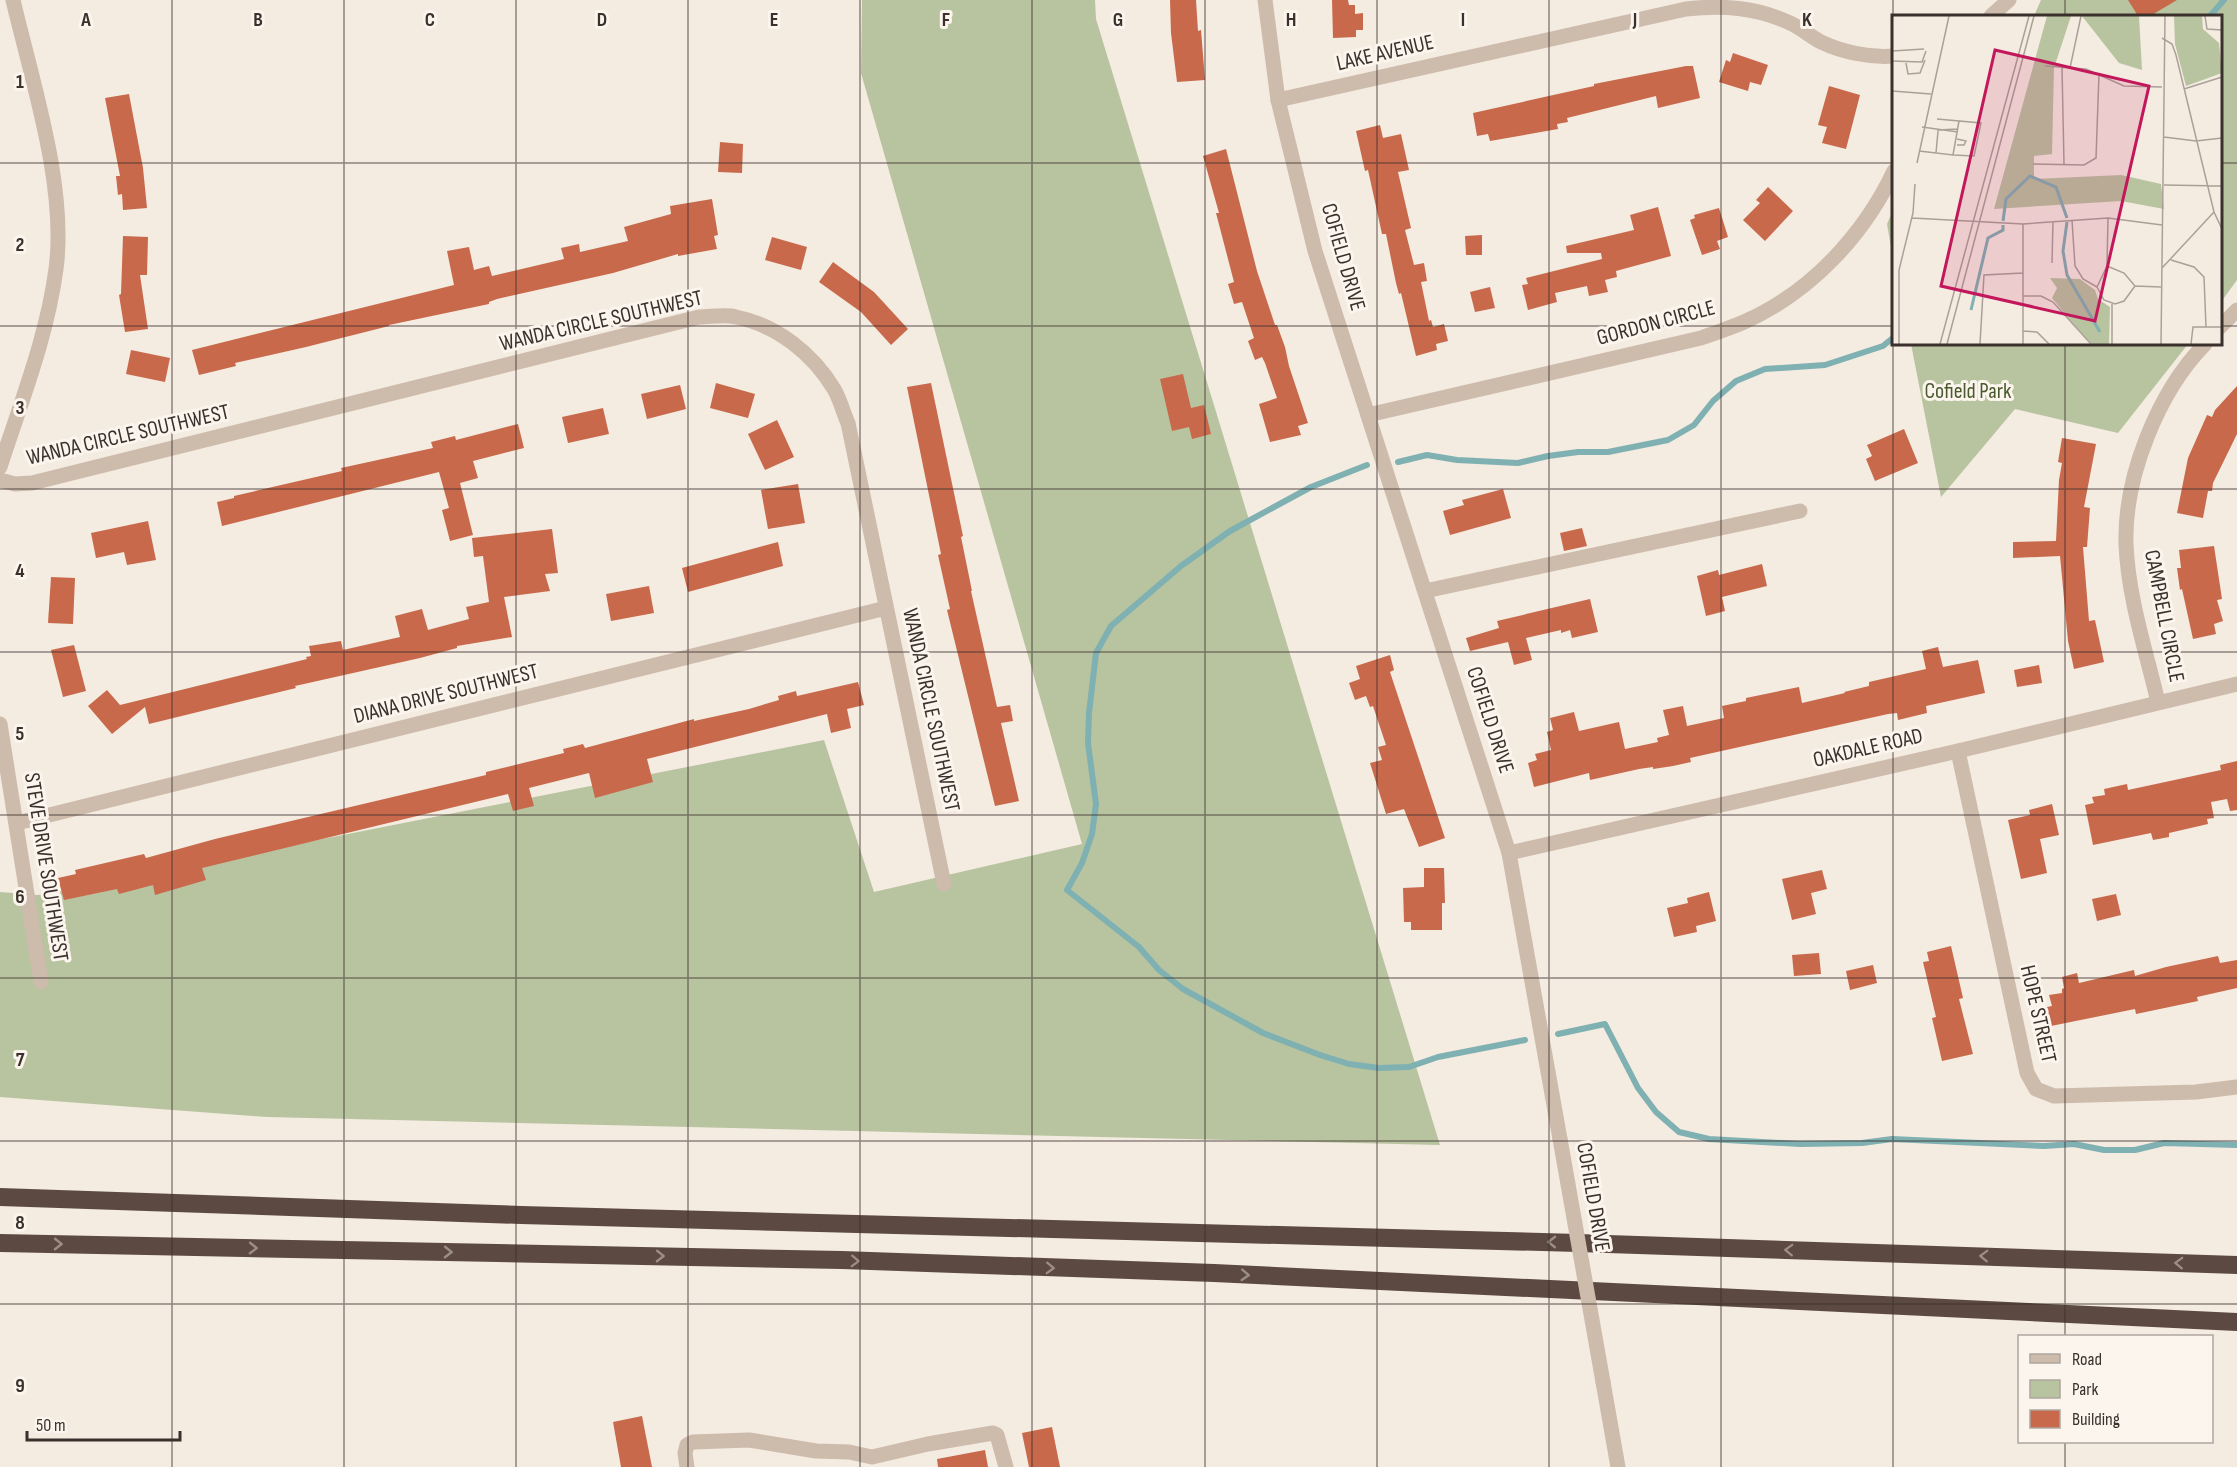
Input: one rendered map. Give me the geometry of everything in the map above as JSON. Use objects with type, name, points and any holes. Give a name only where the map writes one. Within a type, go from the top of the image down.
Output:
[{"type":"highway","points":[[0,1197],[521,1215],[1578,1243],[2237,1265]]},
{"type":"highway","points":[[0,1243],[912,1263],[1214,1274],[2237,1322]]},
{"type":"street","points":[[0,467],[48,315],[56,267],[58,225],[50,160],[13,0]]},
{"type":"street","name":"COFIELD DRIVE","points":[[1265,0],[1278,100],[1315,250],[1509,853],[1618,1467]]},
{"type":"street","points":[[1992,15],[2009,0]]},
{"type":"street","name":"LAKE AVENUE","points":[[1278,100],[1714,3],[1769,14],[1792,23],[1822,42],[1853,53],[1892,56]]},
{"type":"street","name":"GORDON CIRCLE","points":[[1368,415],[1701,338],[1745,322],[1785,300],[1840,253],[1883,194],[1892,173]]},
{"type":"street","points":[[2222,325],[2237,310]]},
{"type":"street","name":"WANDA CIRCLE SOUTHWEST","points":[[0,480],[32,483],[699,317],[735,316],[766,326],[797,346],[819,366],[836,391],[848,423],[944,884]]},
{"type":"street","name":"CAMPBELL CIRCLE","points":[[2158,702],[2131,584],[2126,543],[2132,486],[2152,423],[2167,393],[2194,354],[2204,345]]},
{"type":"street","points":[[1425,591],[1800,511]]},
{"type":"street","name":"DIANA DRIVE SOUTHWEST","points":[[17,823],[886,608]]},
{"type":"street","name":"OAKDALE ROAD","points":[[1509,853],[1958,751],[2237,684]]},
{"type":"street","name":"STEVE DRIVE SOUTHWEST","points":[[0,724],[3,756],[17,823],[41,982]]},
{"type":"street","name":"HOPE STREET","points":[[1958,751],[2027,1073],[2036,1089],[2054,1096],[2196,1092],[2237,1087]]},
{"type":"street","points":[[687,1467],[685,1453],[687,1445],[693,1442],[750,1440],[872,1457],[928,1444],[993,1434],[998,1435],[1001,1441],[1006,1467]]},
{"type":"green space","points":[[862,0],[1095,0],[1096,19],[1440,1145],[267,1117],[0,1097],[0,892],[38,895],[824,740],[874,892],[1082,844],[861,73]]},
{"type":"green space","points":[[2041,0],[2237,0],[2237,280],[2222,301],[2222,15],[2034,15]]},
{"type":"green space","points":[[1892,212],[1892,252],[1887,224]]},
{"type":"green space","name":"Cofield Park","points":[[1911,345],[2187,345],[2118,433],[2015,409],[1941,497]]},
{"type":"building","points":[[1170,0],[1196,0],[1205,80],[1177,82],[1171,33]]},
{"type":"building","points":[[1332,0],[1348,0],[1349,5],[1355,5],[1355,14],[1363,13],[1363,30],[1356,30],[1356,37],[1333,38]]},
{"type":"building","points":[[2128,0],[2177,0],[2152,15],[2137,15]]},
{"type":"building","points":[[1733,53],[1768,65],[1761,85],[1750,82],[1748,91],[1719,82],[1726,60],[1730,62]]},
{"type":"building","points":[[1693,66],[1700,98],[1658,108],[1656,96],[1567,118],[1568,122],[1557,124],[1558,129],[1490,141],[1488,134],[1477,136],[1473,113],[1594,86],[1594,84]]},
{"type":"building","points":[[1829,86],[1860,95],[1846,149],[1822,143],[1827,127],[1818,125]]},
{"type":"building","points":[[129,94],[143,168],[147,208],[123,210],[122,194],[118,195],[116,176],[120,176],[105,98]]},
{"type":"building","points":[[1380,125],[1383,138],[1401,134],[1409,170],[1398,172],[1411,228],[1405,230],[1414,265],[1424,263],[1427,281],[1421,282],[1429,321],[1431,320],[1433,327],[1444,324],[1448,341],[1436,344],[1437,350],[1416,356],[1401,293],[1399,294],[1396,283],[1386,234],[1382,234],[1368,170],[1365,171],[1356,131]]},
{"type":"building","points":[[720,142],[743,144],[742,173],[718,172]]},
{"type":"building","points":[[1226,149],[1257,271],[1285,347],[1308,423],[1298,426],[1301,435],[1270,442],[1259,404],[1277,398],[1262,357],[1255,360],[1248,341],[1254,338],[1242,302],[1234,304],[1228,284],[1234,282],[1216,213],[1219,213],[1203,156]]},
{"type":"building","points":[[1768,187],[1793,211],[1765,241],[1743,220],[1760,203],[1756,200]]},
{"type":"building","points":[[712,199],[718,235],[714,236],[717,249],[678,256],[678,254],[613,273],[497,299],[489,304],[389,325],[235,363],[236,366],[199,375],[192,350],[454,285],[447,251],[469,247],[474,270],[489,266],[492,276],[564,259],[561,248],[579,244],[580,252],[628,241],[624,227],[671,214],[670,206]]},
{"type":"building","points":[[1658,207],[1671,256],[1616,271],[1617,277],[1605,280],[1608,292],[1589,296],[1587,286],[1555,293],[1557,302],[1528,310],[1522,285],[1528,284],[1526,278],[1602,259],[1601,253],[1567,253],[1566,246],[1634,230],[1630,215]]},
{"type":"building","points":[[1719,208],[1728,237],[1717,241],[1720,249],[1702,255],[1690,220],[1695,218],[1694,215]]},
{"type":"building","points":[[1482,235],[1482,255],[1466,255],[1465,236]]},
{"type":"building","points":[[123,236],[148,237],[147,275],[140,275],[148,329],[125,332],[119,295],[121,294]]},
{"type":"building","points":[[772,237],[807,247],[801,270],[765,260]]},
{"type":"building","points":[[833,262],[874,292],[908,329],[891,345],[861,312],[819,282]]},
{"type":"building","points":[[1490,287],[1495,308],[1475,312],[1470,292]]},
{"type":"building","points":[[131,350],[170,358],[165,382],[126,374]]},
{"type":"building","points":[[1183,374],[1191,408],[1204,405],[1211,434],[1192,439],[1189,427],[1172,431],[1160,379]]},
{"type":"building","points":[[716,383],[755,394],[748,418],[710,408]]},
{"type":"building","points":[[931,383],[963,536],[961,537],[971,591],[997,707],[1010,705],[1013,721],[1001,723],[1019,801],[995,806],[947,610],[950,609],[938,555],[941,554],[907,387]]},
{"type":"building","points":[[680,385],[686,409],[647,419],[641,394]]},
{"type":"building","points":[[2237,386],[2237,434],[2213,483],[2212,491],[2208,491],[2203,518],[2177,513],[2188,458],[2207,415],[2212,417],[2215,410]]},
{"type":"building","points":[[603,408],[609,434],[568,443],[562,417]]},
{"type":"building","points":[[777,420],[794,457],[765,470],[748,434]]},
{"type":"building","points":[[518,424],[524,448],[473,461],[478,478],[460,483],[473,535],[450,541],[442,510],[449,508],[439,472],[222,526],[217,502],[234,498],[234,496],[342,471],[341,468],[433,448],[431,442],[455,436],[456,440]]},
{"type":"building","points":[[1904,429],[1918,463],[1875,481],[1866,459],[1872,456],[1867,445]]},
{"type":"building","points":[[2062,438],[2096,444],[2084,507],[2090,508],[2087,547],[2083,547],[2089,621],[2095,620],[2104,662],[2074,669],[2068,641],[2060,556],[2013,558],[2013,542],[2056,541],[2062,463],[2058,462]]},
{"type":"building","points":[[798,484],[805,523],[768,529],[761,490]]},
{"type":"building","points":[[1503,489],[1511,518],[1450,535],[1443,511],[1464,505],[1462,500]]},
{"type":"building","points":[[148,521],[156,560],[127,565],[124,552],[96,558],[91,533]]},
{"type":"building","points":[[1582,528],[1587,546],[1564,551],[1560,533]]},
{"type":"building","points":[[552,529],[558,573],[545,574],[550,591],[504,597],[512,637],[457,646],[457,648],[420,658],[295,686],[296,688],[149,724],[145,707],[112,734],[88,706],[107,690],[120,705],[307,659],[306,657],[311,656],[309,646],[341,641],[343,650],[400,637],[395,616],[422,609],[428,630],[469,619],[466,607],[489,602],[483,556],[474,557],[472,538]]},
{"type":"building","points":[[778,542],[783,566],[688,592],[682,568]]},
{"type":"building","points":[[2214,546],[2222,599],[2217,600],[2223,621],[2214,624],[2216,634],[2193,639],[2182,589],[2180,590],[2177,568],[2181,568],[2179,550]]},
{"type":"building","points":[[1762,564],[1767,586],[1722,597],[1725,611],[1706,616],[1697,576],[1718,570],[1719,575]]},
{"type":"building","points":[[51,577],[75,578],[73,624],[48,623]]},
{"type":"building","points":[[649,586],[654,613],[611,621],[606,594]]},
{"type":"building","points":[[1590,599],[1598,632],[1572,638],[1570,630],[1561,633],[1561,630],[1526,638],[1532,660],[1514,665],[1508,642],[1470,651],[1466,638],[1499,628],[1497,621]]},
{"type":"building","points":[[74,645],[86,691],[63,697],[51,650]]},
{"type":"building","points":[[1938,647],[1943,667],[1978,660],[1985,693],[1926,706],[1927,713],[1898,720],[1897,713],[1888,714],[1690,758],[1691,762],[1673,766],[1639,769],[1590,780],[1589,773],[1534,787],[1528,763],[1537,760],[1535,754],[1551,750],[1547,732],[1553,730],[1550,718],[1574,712],[1579,731],[1619,722],[1625,749],[1658,742],[1657,738],[1669,735],[1663,710],[1683,706],[1687,726],[1724,718],[1722,706],[1746,701],[1746,698],[1799,687],[1802,703],[1869,686],[1869,682],[1926,669],[1922,651]]},
{"type":"building","points":[[1390,655],[1394,670],[1390,672],[1445,838],[1419,847],[1404,809],[1386,814],[1370,763],[1382,760],[1378,747],[1386,745],[1373,706],[1370,707],[1366,696],[1355,700],[1349,683],[1360,679],[1356,666]]},
{"type":"building","points":[[2039,665],[2042,683],[2017,687],[2014,670]]},
{"type":"building","points":[[858,682],[864,705],[847,709],[851,728],[831,733],[827,714],[647,759],[653,782],[595,798],[589,773],[529,788],[534,806],[513,811],[508,794],[202,868],[206,880],[155,895],[153,885],[119,894],[117,889],[64,900],[58,878],[76,874],[75,870],[144,854],[146,858],[215,839],[486,775],[486,772],[564,753],[563,749],[583,744],[585,748],[694,719],[694,721],[749,709],[779,700],[778,696],[796,691],[797,696]]},
{"type":"building","points":[[2237,761],[2237,810],[2230,811],[2227,799],[2211,802],[2214,818],[2207,819],[2208,824],[2169,833],[2169,837],[2153,840],[2151,833],[2093,845],[2085,805],[2094,803],[2092,797],[2105,795],[2104,789],[2127,784],[2128,790],[2221,770],[2220,765]]},
{"type":"building","points":[[2052,804],[2059,835],[2040,839],[2047,873],[2021,879],[2008,820],[2030,815],[2029,810]]},
{"type":"building","points":[[1424,868],[1444,868],[1445,903],[1442,903],[1442,930],[1411,930],[1411,922],[1404,922],[1403,888],[1424,887]]},
{"type":"building","points":[[1822,870],[1827,889],[1811,893],[1816,914],[1792,920],[1782,879]]},
{"type":"building","points":[[1709,892],[1716,921],[1696,926],[1697,932],[1674,937],[1667,908],[1688,903],[1687,898]]},
{"type":"building","points":[[2116,894],[2121,915],[2097,921],[2092,899]]},
{"type":"building","points":[[1951,946],[1963,998],[1959,999],[1973,1054],[1942,1061],[1932,1018],[1936,1017],[1923,962],[1929,961],[1927,952]]},
{"type":"building","points":[[1819,953],[1821,974],[1794,976],[1792,955]]},
{"type":"building","points":[[2218,956],[2220,963],[2237,960],[2237,988],[2197,997],[2198,1001],[2136,1014],[2135,1009],[2046,1027],[2042,1008],[2052,1006],[2049,995],[2062,993],[2064,988],[2062,977],[2077,973],[2079,983],[2134,970],[2135,976]]},
{"type":"building","points":[[1873,965],[1877,983],[1850,990],[1846,971]]},
{"type":"building","points":[[642,1416],[652,1467],[621,1467],[613,1422]]},
{"type":"building","points":[[1052,1427],[1060,1467],[1029,1467],[1022,1433]]},
{"type":"building","points":[[985,1450],[988,1467],[938,1467],[937,1459]]},
{"type":"waterway","points":[[2211,15],[2224,0]]},
{"type":"waterway","points":[[1398,462],[1427,455],[1457,460],[1518,463],[1578,452],[1608,452],[1668,440],[1694,425],[1713,401],[1736,381],[1765,369],[1825,365],[1883,346],[1892,339]]},
{"type":"waterway","points":[[1367,465],[1311,487],[1230,531],[1181,566],[1111,626],[1096,653],[1089,713],[1088,743],[1096,804],[1092,834],[1082,863],[1067,890],[1139,947],[1159,970],[1183,989],[1263,1033],[1320,1055],[1349,1064],[1379,1068],[1409,1067],[1438,1057],[1525,1040]]},
{"type":"waterway","points":[[1558,1034],[1605,1024],[1638,1088],[1656,1112],[1679,1132],[1709,1139],[1800,1144],[1862,1143],[1892,1139],[2044,1146],[2074,1144],[2104,1150],[2135,1150],[2164,1143],[2237,1145]]}]
